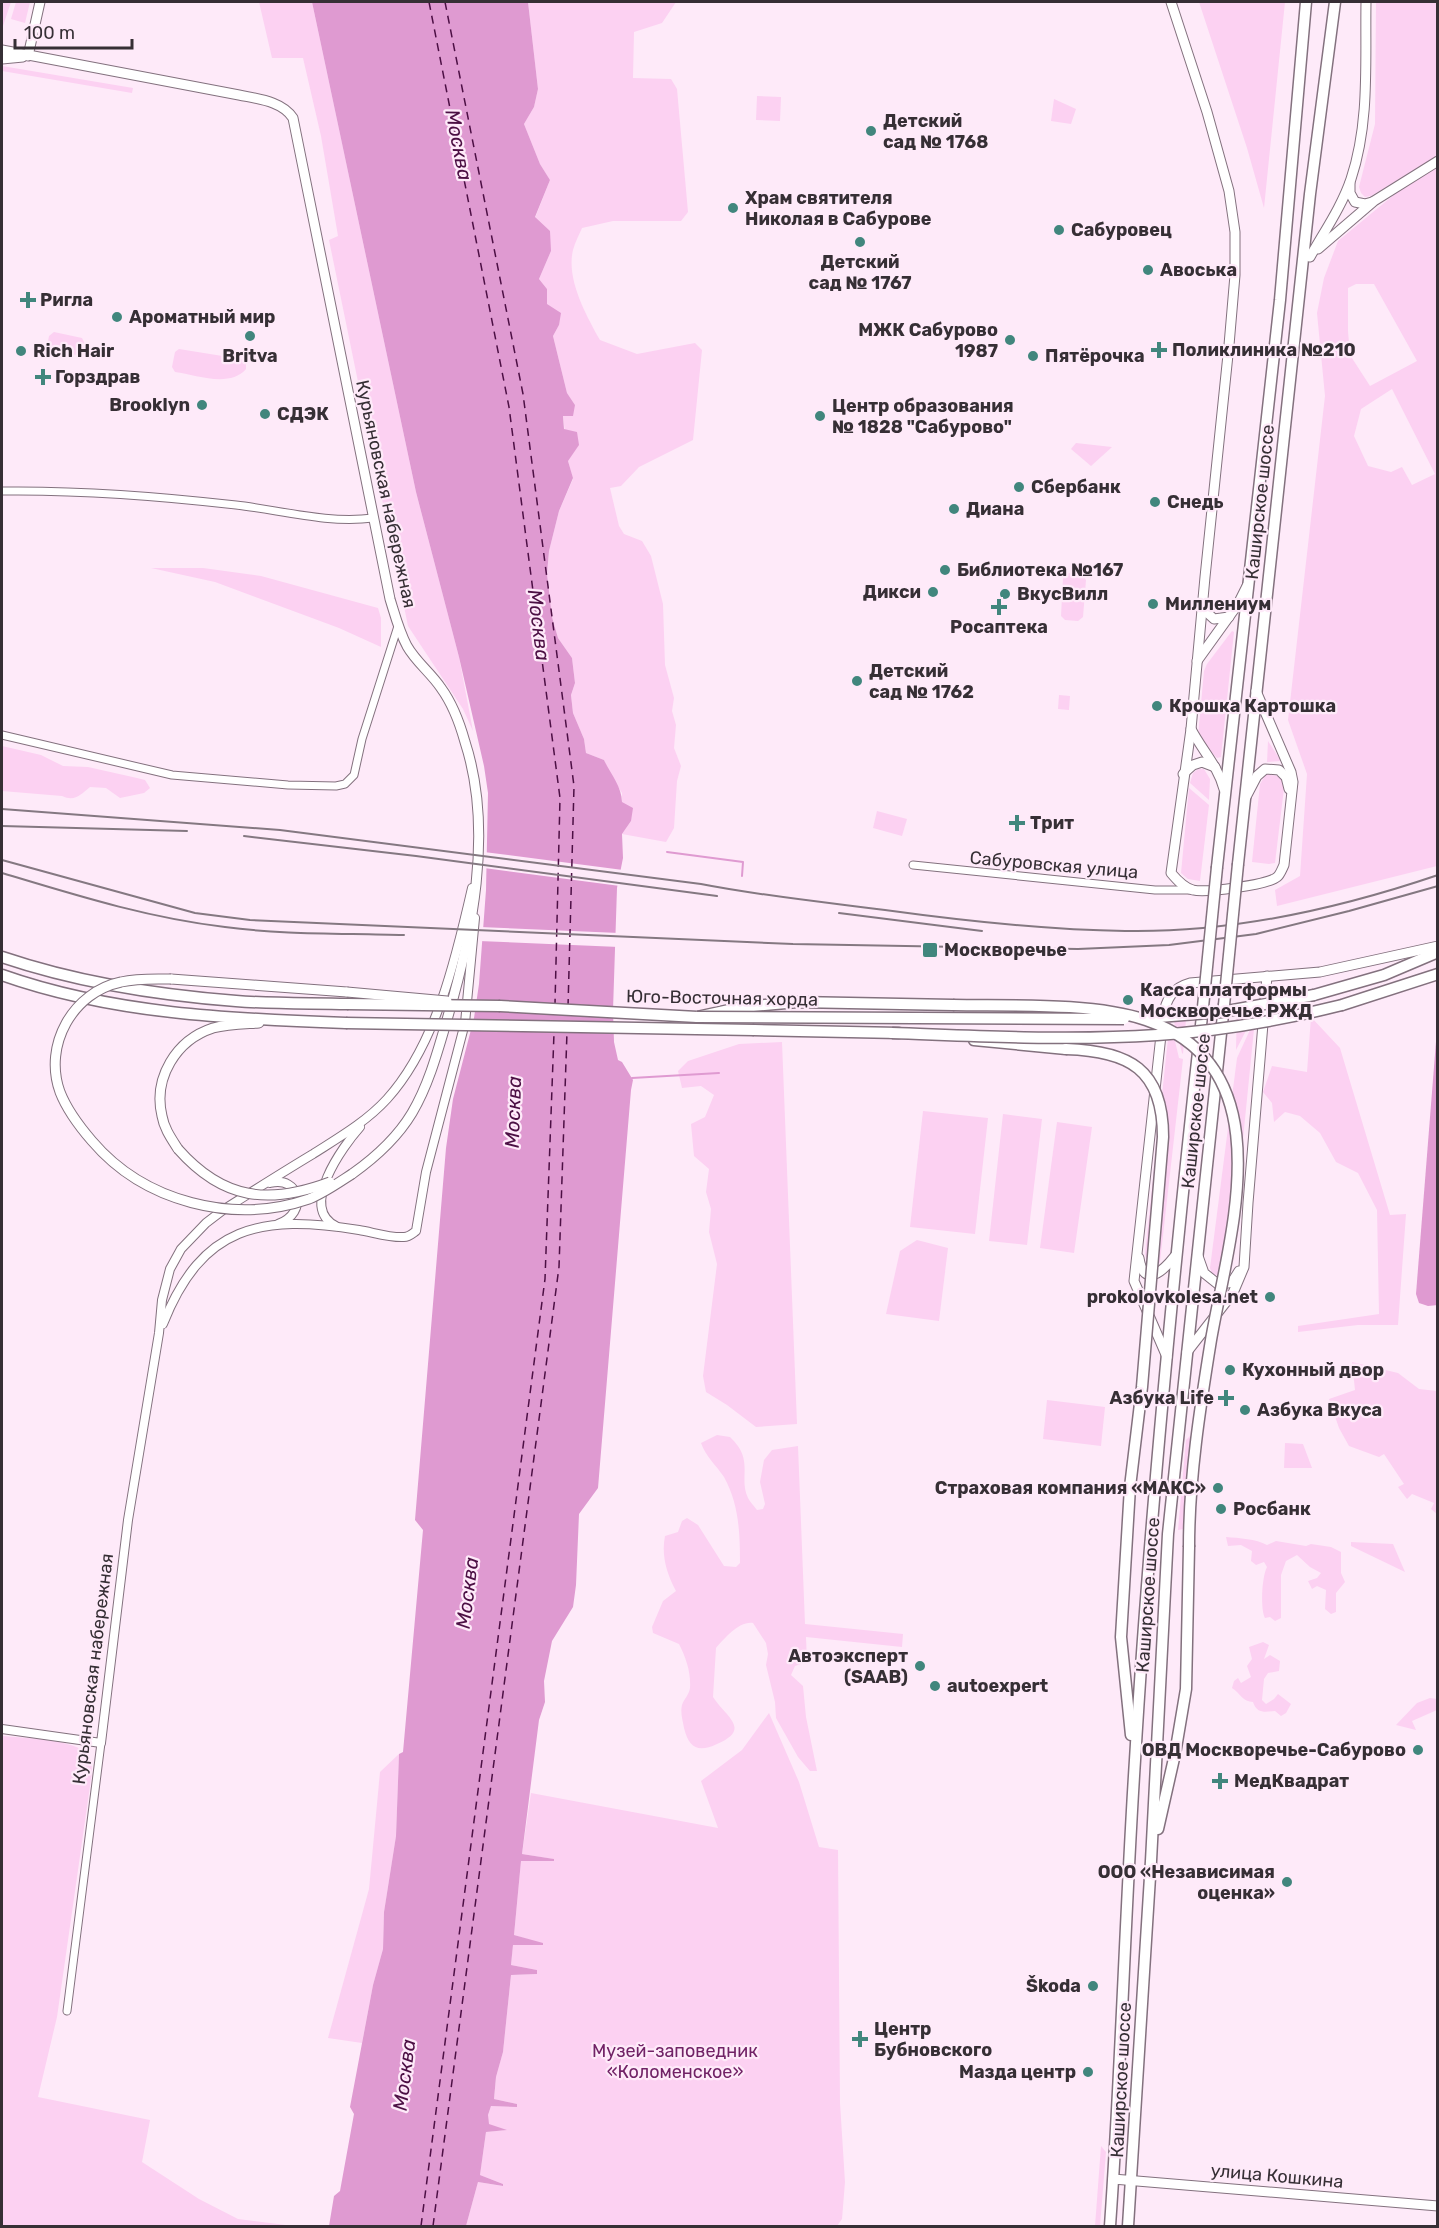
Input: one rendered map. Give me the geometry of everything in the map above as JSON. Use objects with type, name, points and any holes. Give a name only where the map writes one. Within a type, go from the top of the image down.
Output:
[{"type":"main road","points":[[28,56],[40,2]]},
{"type":"main road","points":[[1171,2],[1207,112],[1229,190],[1235,232],[1235,274],[1229,345],[1191,729],[1171,873],[1180,884],[1192,890],[1250,886],[1269,882],[1278,877],[1284,865],[1293,782],[1291,771],[1256,691]]},
{"type":"main road","name":"Каширское шоссе","points":[[1110,2226],[1134,1762],[1149,1548],[1175,1256],[1280,300],[1306,2]]},
{"type":"main road","name":"Каширское шоссе","points":[[1128,2226],[1151,1861],[1168,1534],[1310,194],[1335,2]]},
{"type":"main road","points":[[1303,271],[1350,182],[1358,154],[1365,104],[1366,2]]},
{"type":"main road","points":[[2,50],[28,56]]},
{"type":"main road","points":[[2,59],[28,56]]},
{"type":"main road","name":"Курьяновская набережная","points":[[28,56],[275,103],[289,112],[293,118],[390,599],[407,646],[419,664],[442,689],[465,741],[477,796],[477,868]]},
{"type":"main road","points":[[1310,256],[1334,233],[1374,201],[1437,161]]},
{"type":"main road","points":[[1350,182],[1350,193],[1355,202],[1365,204],[1374,201]]},
{"type":"main road","points":[[1196,662],[1229,617],[1247,586]]},
{"type":"main road","points":[[1202,608],[1214,619],[1229,617]]},
{"type":"main road","points":[[1191,729],[1199,745],[1219,772],[1226,795]]},
{"type":"main road","points":[[1183,774],[1193,765],[1202,762],[1210,764],[1219,772]]},
{"type":"main road","points":[[1244,802],[1257,776],[1265,769],[1279,770],[1286,777],[1291,797]]},
{"type":"main road","points":[[477,868],[470,931],[456,988],[435,1057],[423,1092],[412,1113],[385,1148],[352,1174],[310,1198],[284,1205],[246,1209],[219,1208],[192,1204],[147,1186],[123,1171],[102,1153],[68,1110],[59,1090],[56,1067],[57,1047],[63,1028],[72,1012],[87,998],[119,982],[146,978],[171,979],[347,992],[500,1006]]},
{"type":"main road","points":[[1167,1357],[1134,1281],[1162,1024],[1167,1000],[1181,985],[1240,977],[1320,972],[1437,946]]},
{"type":"main road","name":"Юго-Восточная хорда","points":[[2,957],[82,978],[165,994],[238,1001],[500,1006],[697,1017],[1093,1020],[1175,1017],[1246,1008],[1314,995],[1384,975],[1437,952]]},
{"type":"main road","name":"Юго-Восточная хорда","points":[[2,975],[75,996],[164,1012],[237,1019],[1085,1037],[1182,1033],[1250,1024],[1365,999],[1437,974]]},
{"type":"main road","points":[[1187,1352],[1233,1293],[1242,1275],[1268,976]]},
{"type":"main road","points":[[697,1017],[742,1007],[797,1002],[1093,1010],[1131,1016],[1160,1026],[1195,1049],[1213,1070],[1227,1094],[1234,1115],[1238,1139],[1239,1168],[1230,1239],[1204,1388],[1192,1494],[1187,1673],[1182,1722],[1151,1861]]},
{"type":"main road","points":[[289,1021],[213,1028],[198,1035],[174,1055],[166,1068],[160,1100],[167,1133],[178,1149],[204,1175],[242,1192],[272,1196],[306,1191],[352,1174]]},
{"type":"main road","points":[[892,1033],[1096,1050],[1114,1055],[1136,1066],[1149,1079],[1158,1097],[1163,1116],[1163,1137],[1142,1387],[1130,1487],[1122,1637],[1134,1762]]},
{"type":"main road","points":[[1138,1250],[1140,1265],[1149,1275],[1161,1272],[1175,1256]]},
{"type":"main road","points":[[1197,1256],[1204,1273],[1215,1283],[1225,1285],[1232,1282],[1238,1275],[1245,1255]]},
{"type":"main road","name":"улица Кошкина","points":[[1113,2179],[1437,2206]]},
{"type":"street","points":[[2,491],[164,498],[341,519],[373,518]]},
{"type":"street","points":[[2,735],[172,775],[288,785],[336,786],[345,784],[354,775],[362,739],[398,626]]},
{"type":"street","name":"Сабуровская улица","points":[[913,865],[1155,890],[1192,890]]},
{"type":"street","name":"Курьяновская набережная","points":[[67,2011],[128,1520],[159,1333],[162,1300],[171,1269],[182,1249],[206,1223],[336,1139],[370,1115],[387,1099],[406,1073],[427,1036],[447,983],[477,868]]},
{"type":"street","name":"Курьяновская набережная","points":[[159,1333],[179,1287],[205,1255],[226,1238],[251,1228],[275,1225],[339,1227],[404,1237],[416,1231],[426,1172],[465,1023],[477,896],[477,868]]},
{"type":"street","points":[[339,1227],[332,1224],[324,1215],[321,1202],[322,1192],[344,1145],[370,1115]]},
{"type":"street","points":[[259,1188],[279,1181],[288,1185],[295,1192],[298,1201],[296,1211],[289,1219],[275,1225]]},
{"type":"street","points":[[2,1729],[101,1743]]},
{"type":"green space","points":[[2,2],[11,2],[2,29]]},
{"type":"green space","points":[[16,2],[30,2],[25,23],[11,19]]},
{"type":"green space","points":[[259,2],[312,2],[416,492],[459,657],[473,731],[463,709],[408,626],[329,240],[338,236],[321,136],[303,58],[272,58]]},
{"type":"green space","points":[[528,2],[676,2],[662,23],[634,32],[633,78],[671,79],[677,89],[688,212],[681,221],[613,221],[582,228],[574,247],[572,261],[575,285],[600,340],[637,354],[695,343],[702,350],[693,440],[639,467],[621,486],[610,488],[619,526],[624,534],[642,541],[651,556],[663,604],[665,665],[674,698],[672,711],[676,725],[674,748],[681,766],[677,781],[674,828],[666,842],[622,834],[631,821],[622,802],[622,793],[604,760],[586,753],[584,739],[573,713],[571,695],[575,683],[572,658],[558,638],[552,617],[547,574],[549,551],[559,511],[573,479],[568,461],[563,415],[575,405],[567,393],[553,336],[559,325],[546,304],[547,289],[539,279],[551,251],[535,218],[550,180],[540,164],[524,124],[534,107],[538,89]]},
{"type":"green space","points":[[1199,2],[1285,2],[1264,208],[1247,148]]},
{"type":"green space","points":[[1376,2],[1437,2],[1437,156],[1371,196],[1365,197],[1359,187],[1375,124]]},
{"type":"green space","points":[[2,66],[133,88],[132,93],[2,71]]},
{"type":"green space","points":[[757,96],[781,97],[780,121],[756,120]]},
{"type":"green space","points":[[1054,99],[1076,109],[1071,124],[1051,121]]},
{"type":"green space","points":[[1437,168],[1437,866],[1277,906],[1275,890],[1300,876],[1307,774],[1288,720],[1325,396],[1317,313],[1324,278],[1338,241],[1407,184]],"holes":[[[1356,284],[1374,284],[1417,361],[1370,386],[1350,355],[1348,288]],[[1392,389],[1435,474],[1412,485],[1402,467],[1391,472],[1368,466],[1354,436],[1361,409]]]},
{"type":"green space","points":[[54,332],[82,338],[84,342],[81,354],[48,350],[49,336]]},
{"type":"green space","points":[[179,349],[241,359],[246,363],[246,369],[239,375],[222,379],[175,372],[172,367],[175,352]]},
{"type":"green space","points":[[1076,443],[1112,447],[1091,466],[1071,449]]},
{"type":"green space","points":[[151,568],[203,568],[261,576],[378,608],[381,618],[381,647],[339,628],[215,582]]},
{"type":"green space","points":[[1069,573],[1082,574],[1086,580],[1083,617],[1078,621],[1065,620],[1061,616],[1063,578]]},
{"type":"green space","points":[[1232,631],[1234,632],[1221,757],[1217,758],[1198,736],[1204,671]]},
{"type":"green space","points":[[1059,695],[1070,696],[1069,710],[1058,709]]},
{"type":"green space","points":[[1268,741],[1281,761],[1267,762]]},
{"type":"green space","points":[[2,746],[41,755],[63,766],[88,767],[145,780],[150,788],[144,793],[120,798],[106,788],[90,787],[77,797],[70,798],[2,791]]},
{"type":"green space","points":[[1198,769],[1204,769],[1210,779],[1209,800],[1190,783],[1193,773]]},
{"type":"green space","points":[[1266,774],[1277,776],[1282,780],[1284,788],[1275,863],[1269,864],[1252,862],[1260,784]]},
{"type":"green space","points":[[1189,788],[1209,805],[1200,881],[1188,879],[1181,873]]},
{"type":"green space","points":[[877,811],[907,819],[902,836],[873,828]]},
{"type":"green space","points":[[1253,1003],[1254,1015],[1236,1050],[1237,1005]]},
{"type":"green space","points":[[1175,1006],[1186,1006],[1187,1009],[1183,1054],[1173,1018]]},
{"type":"green space","points":[[1311,1017],[1340,1048],[1390,1215],[1406,1214],[1398,1325],[1358,1325],[1298,1332],[1298,1326],[1379,1314],[1377,1210],[1358,1173],[1336,1162],[1320,1133],[1300,1116],[1285,1112],[1274,1122],[1272,1103],[1263,1092],[1272,1066],[1307,1072]]},
{"type":"green space","points":[[1255,1019],[1230,1269],[1229,1273],[1222,1277],[1212,1274],[1210,1268],[1237,1058]]},
{"type":"green space","points":[[1170,1020],[1179,1058],[1183,1059],[1160,1262],[1156,1268],[1148,1267],[1145,1254]]},
{"type":"green space","points":[[782,1042],[797,1424],[756,1427],[706,1392],[703,1376],[717,1264],[709,1232],[711,1209],[706,1192],[709,1169],[694,1156],[691,1124],[705,1117],[714,1095],[701,1086],[682,1088],[678,1071],[688,1061],[739,1044]]},
{"type":"green space","points":[[923,1111],[988,1118],[975,1234],[910,1227]]},
{"type":"green space","points":[[1003,1114],[1042,1119],[1027,1245],[989,1241]]},
{"type":"green space","points":[[1057,1122],[1092,1127],[1074,1253],[1040,1248]]},
{"type":"green space","points":[[917,1240],[948,1248],[939,1321],[886,1314],[900,1251]]},
{"type":"green space","points":[[1352,1362],[1398,1373],[1419,1389],[1437,1391],[1437,1514],[1431,1509],[1434,1503],[1412,1494],[1407,1499],[1398,1487],[1404,1484],[1384,1454],[1379,1457],[1349,1446],[1339,1428],[1329,1399],[1355,1390]]},
{"type":"green space","points":[[1047,1400],[1105,1407],[1101,1446],[1043,1439]]},
{"type":"green space","points":[[717,1435],[730,1437],[738,1445],[744,1461],[745,1490],[757,1510],[763,1509],[765,1504],[760,1482],[764,1460],[772,1450],[798,1446],[805,1624],[903,1634],[902,1647],[806,1637],[807,1662],[795,1666],[791,1675],[803,1686],[806,1717],[817,1771],[810,1771],[798,1757],[776,1718],[775,1702],[766,1665],[768,1654],[766,1643],[753,1623],[738,1627],[716,1648],[713,1697],[733,1722],[735,1728],[727,1738],[705,1748],[695,1747],[684,1728],[681,1708],[689,1690],[690,1676],[682,1649],[679,1644],[653,1633],[652,1627],[663,1601],[676,1591],[666,1565],[665,1536],[678,1532],[682,1521],[687,1518],[698,1525],[724,1566],[736,1567],[740,1563],[739,1530],[733,1498],[724,1477],[708,1457],[701,1443]]},
{"type":"green space","points":[[1190,1436],[1197,1438],[1184,1529],[1178,1530],[1186,1440]]},
{"type":"green space","points":[[1285,1443],[1303,1444],[1312,1468],[1284,1468]]},
{"type":"green space","points":[[1226,1537],[1253,1540],[1267,1545],[1276,1541],[1306,1546],[1311,1544],[1331,1547],[1341,1552],[1341,1573],[1345,1582],[1336,1593],[1336,1612],[1331,1614],[1325,1609],[1326,1590],[1317,1586],[1312,1589],[1308,1581],[1317,1578],[1321,1573],[1297,1555],[1286,1561],[1281,1575],[1281,1618],[1275,1621],[1270,1617],[1265,1618],[1262,1608],[1262,1592],[1267,1567],[1264,1562],[1256,1565],[1251,1561],[1252,1551],[1241,1545],[1228,1546]]},
{"type":"green space","points":[[1351,1542],[1393,1544],[1405,1572],[1351,1546]]},
{"type":"green space","points":[[1263,1642],[1269,1645],[1264,1659],[1270,1655],[1280,1661],[1279,1671],[1268,1673],[1264,1679],[1262,1700],[1266,1704],[1278,1694],[1291,1704],[1286,1713],[1281,1716],[1275,1711],[1265,1712],[1257,1709],[1253,1702],[1244,1699],[1232,1688],[1234,1681],[1238,1678],[1241,1683],[1251,1677],[1247,1666],[1252,1659],[1249,1647]]},
{"type":"green space","points":[[1430,1698],[1437,1699],[1437,1710],[1412,1721],[1416,1730],[1396,1725],[1417,1703]]},
{"type":"green space","name":"Музей-заповедник «Коломенское»","points":[[769,1713],[799,1782],[819,1847],[838,1850],[840,2103],[845,2182],[842,2219],[837,2226],[466,2226],[478,2182],[502,2186],[503,2184],[480,2175],[486,2132],[506,2130],[488,2124],[491,2106],[517,2107],[517,2104],[494,2099],[496,2077],[503,2052],[511,1975],[537,1974],[537,1970],[511,1965],[513,1944],[543,1944],[514,1935],[521,1861],[554,1861],[522,1854],[531,1793],[718,1828],[701,1781],[742,1750]]},
{"type":"green space","points":[[2,1736],[44,1740],[76,1747],[88,1755],[92,1766],[57,2017],[38,2097],[150,2120],[142,2162],[199,2199],[238,2219],[294,2226],[2,2226]]},
{"type":"green space","points":[[399,1754],[396,1836],[384,1912],[383,1949],[373,1985],[362,2043],[328,2038],[369,1889],[380,1772]]},
{"type":"green space","points":[[1101,2146],[1106,2152],[1100,2226],[1095,2226]]},
{"type":"water","name":"Москва","points":[[312,2],[528,2],[538,89],[534,107],[524,124],[540,164],[550,180],[535,217],[550,231],[551,251],[539,279],[547,289],[547,304],[561,313],[559,325],[553,336],[567,393],[575,405],[573,416],[563,416],[564,429],[577,432],[579,445],[568,461],[573,478],[559,511],[549,551],[547,574],[552,617],[558,638],[572,658],[575,683],[571,695],[573,713],[584,739],[586,753],[604,760],[618,786],[622,802],[633,808],[631,821],[622,834],[623,858],[617,888],[613,1010],[614,1042],[618,1060],[622,1062],[633,1080],[598,1488],[579,1514],[573,1607],[552,1641],[544,1681],[545,1702],[539,1720],[522,1854],[554,1859],[554,1861],[521,1861],[514,1935],[543,1943],[543,1945],[513,1945],[511,1965],[537,1970],[537,1974],[511,1975],[503,2052],[496,2077],[494,2099],[517,2104],[517,2107],[491,2106],[488,2115],[489,2124],[507,2130],[486,2132],[480,2175],[503,2184],[503,2186],[478,2182],[466,2226],[329,2226],[334,2196],[340,2191],[354,2114],[350,2107],[373,1985],[383,1949],[384,1912],[396,1836],[399,1754],[403,1752],[423,1530],[415,1520],[446,1148],[453,1099],[474,1018],[479,984],[486,890],[488,793],[459,657],[416,492]]},
{"type":"water","points":[[1437,1029],[1438,1305],[1428,1306],[1419,1303],[1416,1294]]},
{"type":"pier","points":[[484,852],[623,870],[620,886],[484,868]]},
{"type":"pier","points":[[480,927],[619,933],[619,947],[479,941]]},
{"type":"waterway","points":[[667,852],[743,862],[742,876]]},
{"type":"waterway","points":[[632,1078],[719,1073]]},
{"type":"ferry route","points":[[429,2],[509,407],[560,798],[555,1004]]},
{"type":"ferry route","points":[[445,2],[523,394],[574,786],[568,1007]]},
{"type":"ferry route","points":[[433,2226],[559,1267],[567,1032]]},
{"type":"ferry route","points":[[421,2226],[545,1279],[554,1033]]},
{"type":"railway","points":[[2,809],[280,830],[945,918],[1095,930],[1165,931],[1244,923],[1323,908],[1438,875]]},
{"type":"railway","points":[[2,826],[187,831]]},
{"type":"railway","points":[[244,836],[416,856],[717,896]]},
{"type":"railway","points":[[2,860],[195,913],[250,920],[793,944],[1078,949],[1169,945],[1256,934],[1438,886]]},
{"type":"railway","points":[[2,873],[112,905],[196,923],[247,930],[404,935]]},
{"type":"railway","points":[[839,913],[982,931]]},
{"type":"place","name":"Детский сад № 1768","points":[[871,131]]},
{"type":"place","name":"Храм святителя Николая в Сабурове","points":[[733,208]]},
{"type":"place","name":"Сабуровец","points":[[1059,230]]},
{"type":"place","name":"Детский сад № 1767","points":[[860,242]]},
{"type":"place","name":"Авоська","points":[[1148,270]]},
{"type":"place","name":"Ригла","points":[[28,300]]},
{"type":"place","name":"Ароматный мир","points":[[117,317]]},
{"type":"place","name":"Britva","points":[[250,336]]},
{"type":"place","name":"МЖК Сабурово 1987","points":[[1010,340]]},
{"type":"place","name":"Поликлиника №210","points":[[1159,350]]},
{"type":"place","name":"Rich Hair","points":[[21,351]]},
{"type":"place","name":"Пятёрочка","points":[[1033,356]]},
{"type":"place","name":"Горздрав","points":[[43,377]]},
{"type":"place","name":"Brooklyn","points":[[202,405]]},
{"type":"place","name":"СДЭК","points":[[265,414]]},
{"type":"place","name":"Центр образования № 1828 \"Сабурово\"","points":[[820,416]]},
{"type":"place","name":"Сбербанк","points":[[1019,487]]},
{"type":"place","name":"Снедь","points":[[1155,502]]},
{"type":"place","name":"Диана","points":[[954,509]]},
{"type":"place","name":"Библиотека №167","points":[[945,570]]},
{"type":"place","name":"Дикси","points":[[933,592]]},
{"type":"place","name":"ВкусВилл","points":[[1005,594]]},
{"type":"place","name":"Миллениум","points":[[1153,604]]},
{"type":"place","name":"Росаптека","points":[[999,607]]},
{"type":"place","name":"Детский сад № 1762","points":[[857,681]]},
{"type":"place","name":"Крошка Картошка","points":[[1157,706]]},
{"type":"place","name":"Трит","points":[[1017,823]]},
{"type":"place","name":"Москворечье","points":[[930,950]]},
{"type":"place","name":"Касса платформы Москворечье РЖД","points":[[1128,1000]]},
{"type":"place","name":"prokolovkolesa.net","points":[[1270,1297]]},
{"type":"place","name":"Кухонный двор","points":[[1230,1370]]},
{"type":"place","name":"Азбука Life","points":[[1226,1398]]},
{"type":"place","name":"Азбука Вкуса","points":[[1245,1410]]},
{"type":"place","name":"Страховая компания «МАКС»","points":[[1218,1488]]},
{"type":"place","name":"Росбанк","points":[[1221,1509]]},
{"type":"place","name":"Автоэксперт (SAAB)","points":[[920,1666]]},
{"type":"place","name":"autoexpert","points":[[935,1686]]},
{"type":"place","name":"ОВД Москворечье-Сабурово","points":[[1418,1750]]},
{"type":"place","name":"МедКвадрат","points":[[1220,1781]]},
{"type":"place","name":"ООО «Независимая оценка»","points":[[1287,1882]]},
{"type":"place","name":"Škoda","points":[[1093,1986]]},
{"type":"place","name":"Центр Бубновского","points":[[860,2039]]},
{"type":"place","name":"Мазда центр","points":[[1088,2072]]}]
